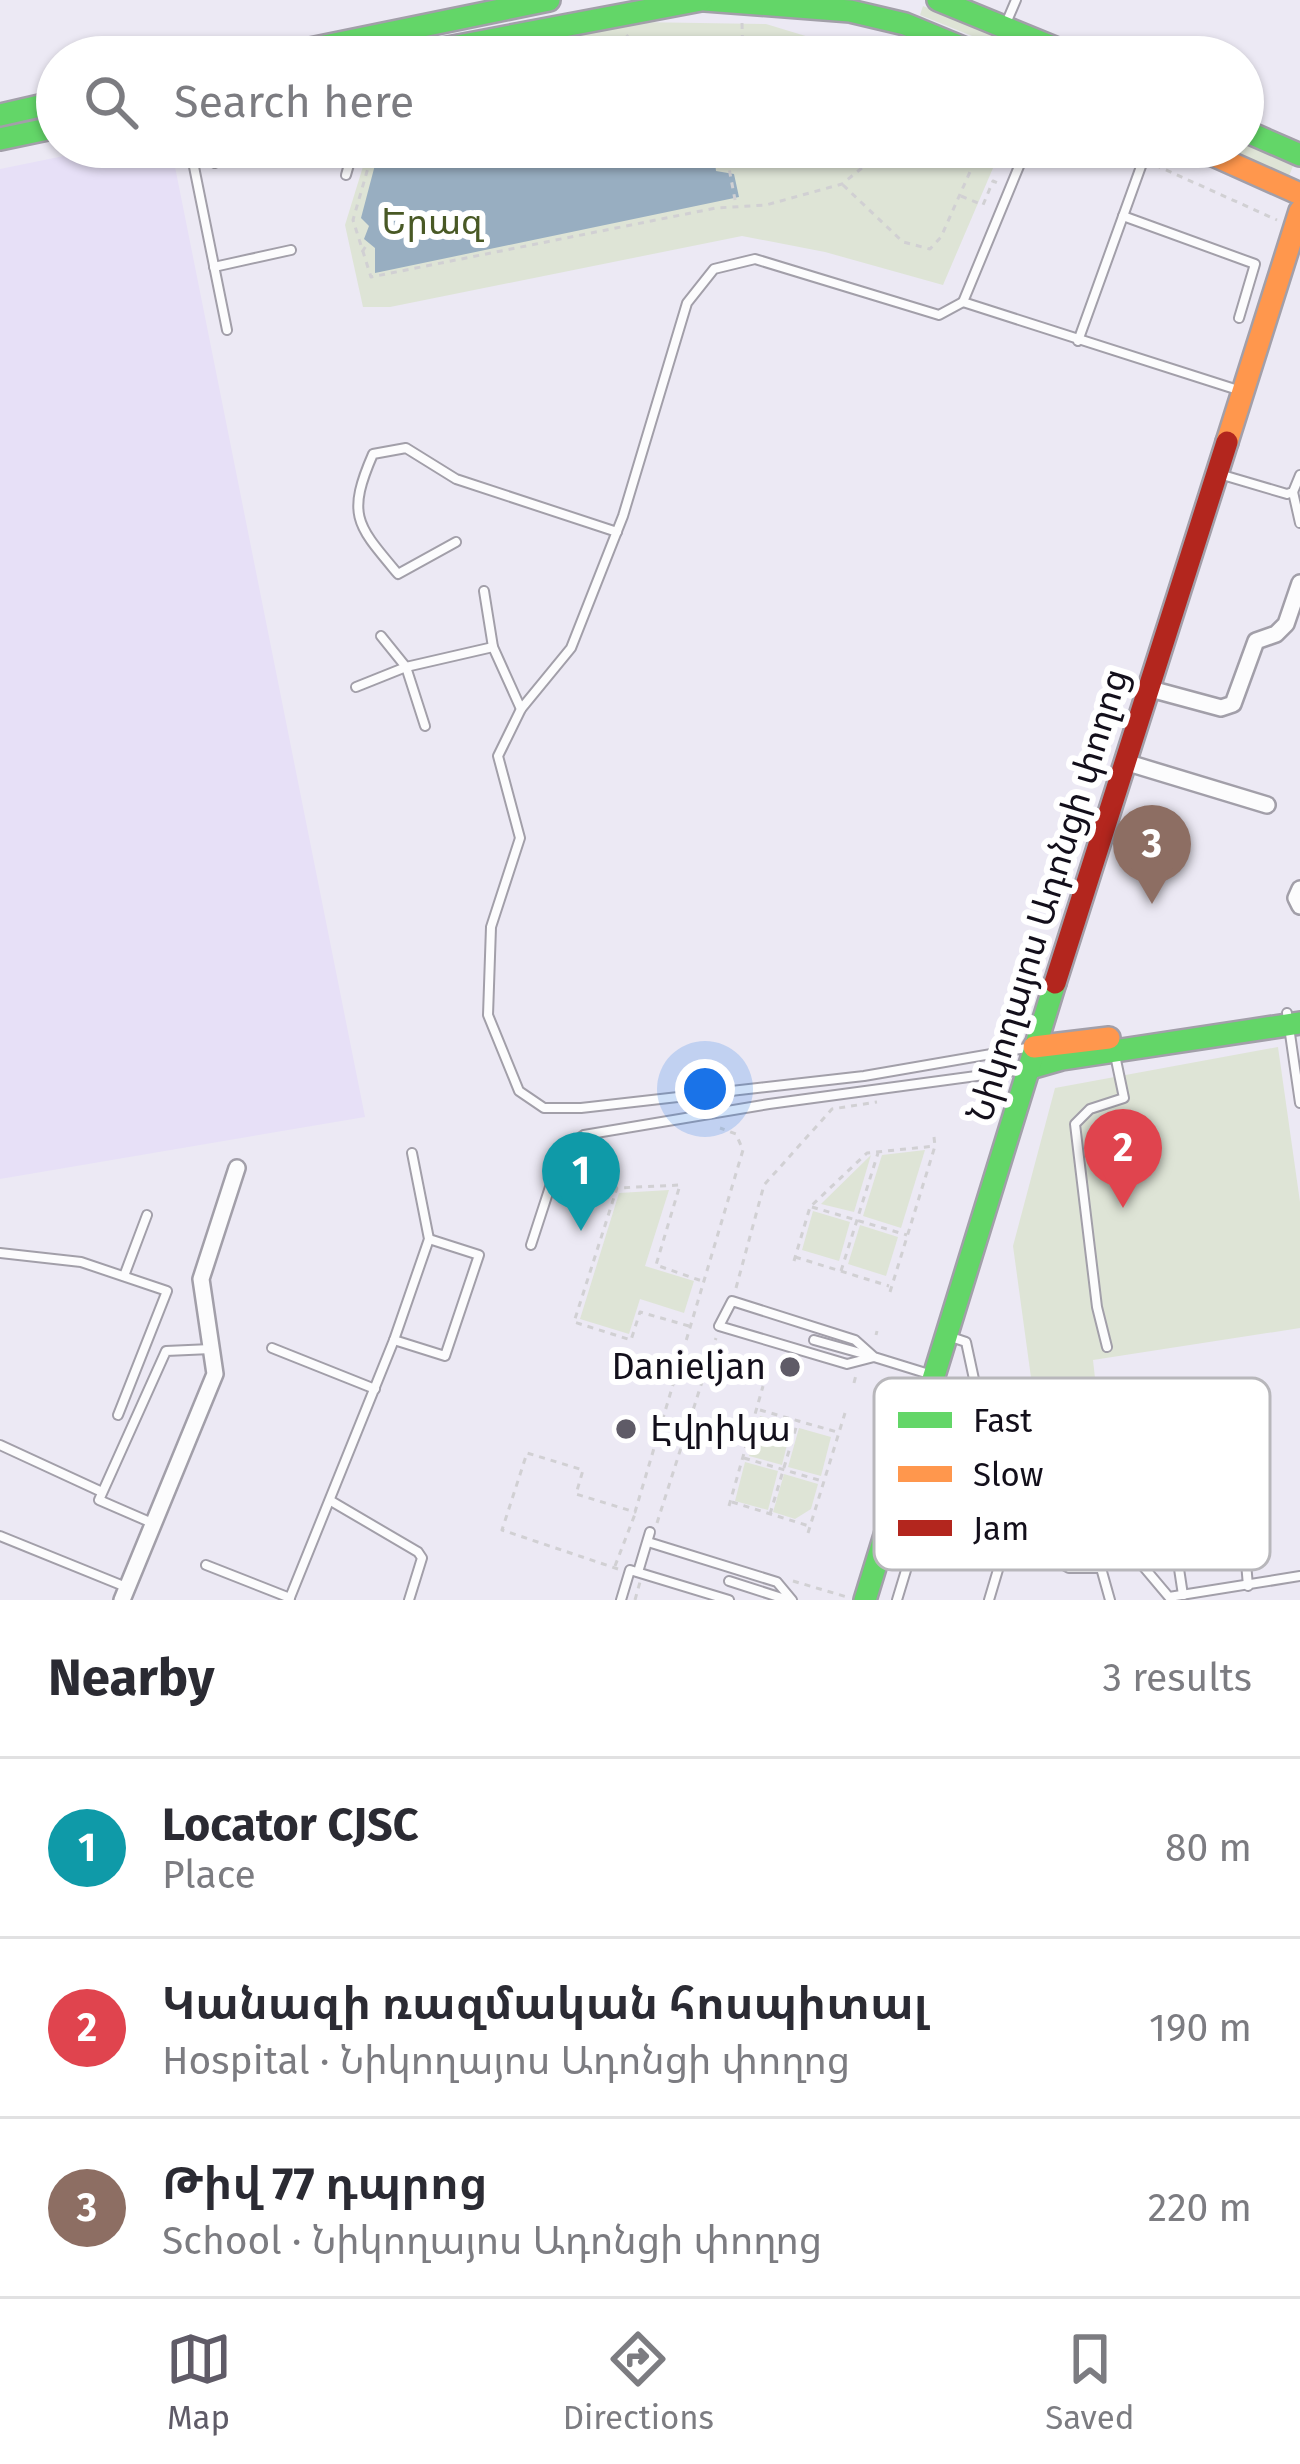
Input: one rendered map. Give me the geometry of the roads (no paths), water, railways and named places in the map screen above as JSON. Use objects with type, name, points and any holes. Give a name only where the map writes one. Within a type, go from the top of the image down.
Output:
[{"type":"street","points":[[373,36],[549,0]]},
{"type":"street","points":[[512,36],[703,0],[772,1],[850,10],[934,36]]},
{"type":"street","points":[[905,24],[915,0]]},
{"type":"street","points":[[938,0],[1027,36]]},
{"type":"street","points":[[0,115],[36,107]]},
{"type":"street","points":[[0,139],[36,131]]},
{"type":"street","points":[[1264,139],[1300,155]]},
{"type":"street","points":[[1242,168],[1300,194]]},
{"type":"street","name":"Նիկողայոս Ադոնցի փողոց","points":[[938,1377],[1300,211]]},
{"type":"street","name":"Նիկողայոս Ադոնցի փողոց","points":[[938,1377],[954,1338],[1036,1057],[1226,476],[1245,393],[1300,244]]},
{"type":"street","points":[[1158,692],[1221,708],[1233,704],[1256,641],[1276,634],[1286,624],[1300,583]]},
{"type":"street","points":[[1135,765],[1267,805]]},
{"type":"street","points":[[1300,889],[1296,898],[1300,906]]},
{"type":"street","points":[[1036,1057],[1294,1018]]},
{"type":"street","points":[[1036,1057],[1114,1051],[1294,1018]]},
{"type":"street","points":[[124,1594],[215,1374],[201,1279],[237,1168]]},
{"type":"street","name":"Նիկողայոս Ադոնցի փողոց","points":[[862,1599],[875,1570]]},
{"type":"lane","points":[[1005,27],[1016,0]]},
{"type":"lane","points":[[194,168],[226,330]]},
{"type":"lane","points":[[346,175],[348,168]]},
{"type":"lane","points":[[1018,168],[963,302],[939,315],[755,259],[713,269],[687,302],[617,532],[572,648],[520,709],[498,756],[520,838],[490,927],[488,1016],[518,1091],[544,1108],[580,1108],[1036,1057]]},
{"type":"lane","points":[[1078,340],[1140,168]]},
{"type":"lane","points":[[1123,216],[1255,263],[1239,318]]},
{"type":"lane","points":[[214,268],[291,250]]},
{"type":"lane","points":[[963,302],[1245,393]]},
{"type":"lane","points":[[457,542],[398,574],[363,532],[356,494],[373,454],[406,448],[456,479],[617,532]]},
{"type":"lane","points":[[1300,475],[1293,492],[1300,523]]},
{"type":"lane","points":[[1226,476],[1293,492]]},
{"type":"lane","points":[[484,591],[494,647],[520,709]]},
{"type":"lane","points":[[381,636],[406,667],[425,726]]},
{"type":"lane","points":[[356,687],[406,667],[494,647]]},
{"type":"lane","points":[[1294,1018],[1300,1103]]},
{"type":"lane","points":[[1107,1347],[1097,1307],[1075,1124],[1090,1109],[1124,1098],[1114,1051]]},
{"type":"lane","points":[[531,1245],[562,1150],[584,1135],[1036,1057]]},
{"type":"lane","points":[[206,1565],[289,1599],[375,1389],[429,1239],[412,1153]]},
{"type":"lane","points":[[124,1276],[147,1215]]},
{"type":"lane","points":[[394,1340],[445,1356],[478,1255],[429,1239]]},
{"type":"lane","points":[[0,1253],[81,1262],[167,1291],[118,1415]]},
{"type":"lane","points":[[732,1301],[855,1340],[874,1357],[847,1364],[719,1326],[732,1301]]},
{"type":"lane","points":[[954,1338],[966,1342],[974,1378]]},
{"type":"lane","points":[[814,1340],[938,1377]]},
{"type":"lane","points":[[154,1523],[99,1500],[166,1352],[212,1348]]},
{"type":"lane","points":[[272,1348],[375,1389]]},
{"type":"lane","points":[[0,1445],[103,1492]]},
{"type":"lane","points":[[331,1501],[418,1552],[422,1558],[409,1600]]},
{"type":"lane","points":[[0,1536],[124,1594]]},
{"type":"lane","points":[[621,1600],[650,1537],[777,1582],[790,1600]]},
{"type":"lane","points":[[897,1600],[902,1570]]},
{"type":"lane","points":[[988,1600],[998,1570]]},
{"type":"lane","points":[[1102,1570],[1110,1600]]},
{"type":"lane","points":[[1146,1570],[1169,1597],[1300,1576]]},
{"type":"lane","points":[[1180,1570],[1184,1595]]},
{"type":"lane","points":[[1247,1570],[1249,1586]]},
{"type":"lane","points":[[633,1575],[729,1600]]},
{"type":"lane","points":[[729,1581],[790,1600]]},
{"type":"water","points":[[374,168],[716,168],[734,174],[739,197],[375,273],[375,248],[364,239],[369,226],[361,218]]},
{"type":"place","name":"Թիվ 77 դպրոց","points":[[1152,904]]},
{"type":"place","name":"Կանազի ռազմական հոսպիտալ","points":[[1123,1208]]},
{"type":"place","name":"Locator CJSC","points":[[581,1231]]},
{"type":"place","name":"Danieljan","points":[[790,1367]]},
{"type":"place","name":"Էվրիկա","points":[[626,1429]]},
{"type":"park label","name":"Երազ","points":[[432,222]]}]
